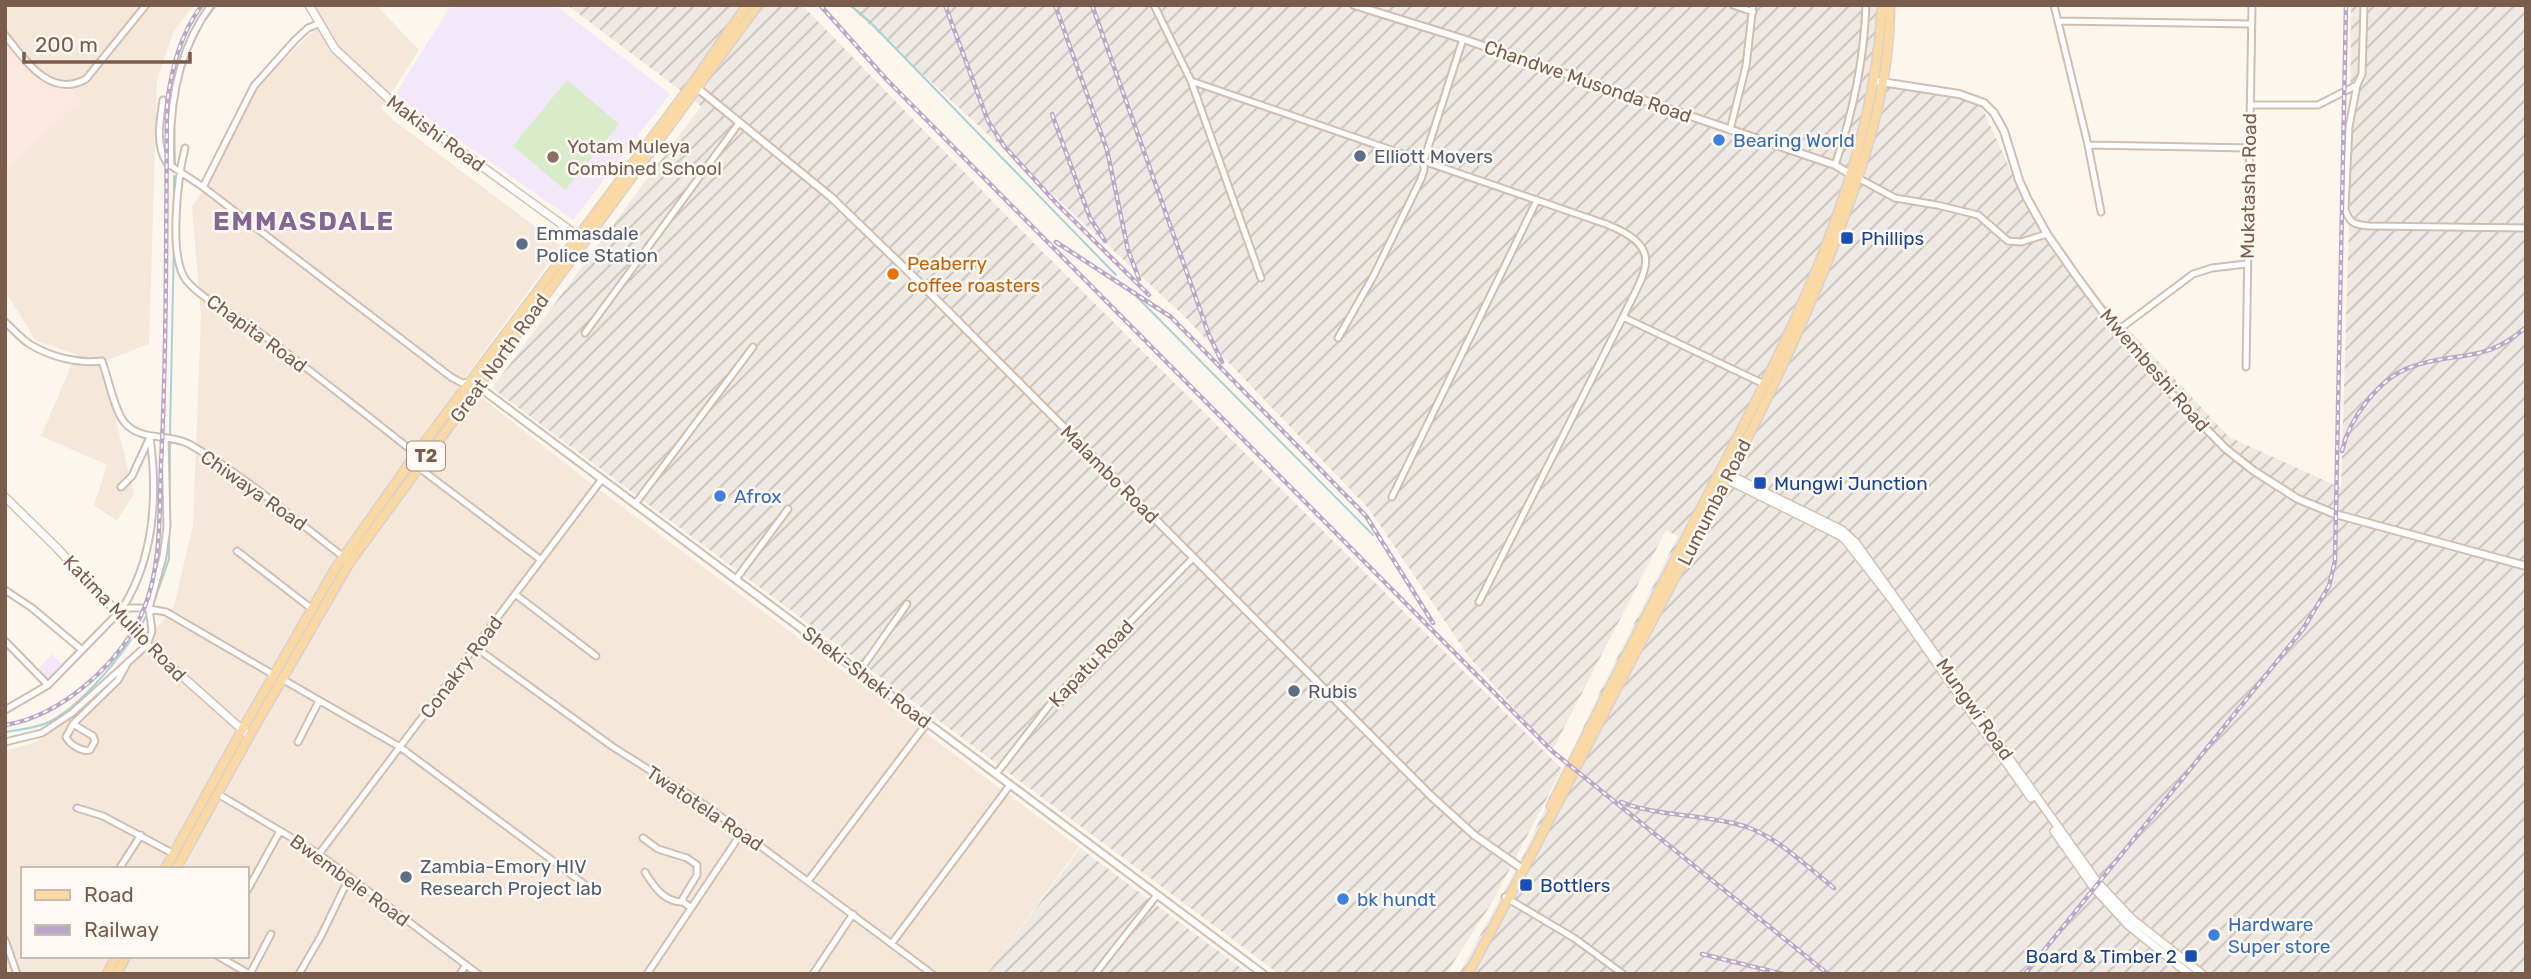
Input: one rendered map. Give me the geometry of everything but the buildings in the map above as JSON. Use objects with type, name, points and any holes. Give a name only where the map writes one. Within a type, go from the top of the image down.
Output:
[{"type":"main road","name":"Makishi Road","points":[[309,5],[318,24],[343,58],[399,107],[581,239]]},
{"type":"main road","name":"Great North Road","points":[[695,87],[747,5]]},
{"type":"main road","name":"Great North Road","points":[[166,867],[347,559],[418,467],[581,239],[758,5]]},
{"type":"main road","name":"Lumumba Road","points":[[1879,82],[1882,5]]},
{"type":"main road","name":"Lumumba Road","points":[[1468,974],[1723,475],[1795,340],[1829,259],[1854,176],[1879,82],[1890,5]]},
{"type":"main road","name":"Lumumba Road","points":[[1723,475],[1799,308],[1854,176]]},
{"type":"main road","name":"Great North Road","points":[[278,677],[312,609],[416,454],[475,384]]},
{"type":"main road","name":"Mungwi Road","points":[[1723,475],[1835,533],[1847,542],[1898,609],[2094,888],[2128,925],[2189,974]]},
{"type":"main road","name":"Mungwi Road","points":[[1723,475],[1842,530],[1856,543],[2098,883],[2132,919],[2202,974]]},
{"type":"main road","name":"Katima Mulilo Road","points":[[5,497],[118,612],[146,645],[246,732]]},
{"type":"main road","name":"Great North Road","points":[[177,867],[218,794],[246,732]]},
{"type":"main road","name":"Lumumba Road","points":[[1461,974],[1507,898]]},
{"type":"main road","points":[[117,974],[125,958]]},
{"type":"street","points":[[5,35],[35,70],[52,82],[65,86],[77,84],[86,79],[146,5]]},
{"type":"street","points":[[171,166],[170,130],[174,91],[187,47],[200,20],[211,5]]},
{"type":"street","points":[[1154,5],[1191,81],[1261,278]]},
{"type":"street","name":"Chandwe Musonda Road","points":[[1354,5],[1463,39],[1835,165],[1854,176]]},
{"type":"street","points":[[1730,130],[1746,66],[1753,9],[1733,5]]},
{"type":"street","points":[[1835,165],[1850,122],[1858,80],[1866,5]]},
{"type":"street","points":[[2054,5],[2088,145],[2101,212]]},
{"type":"street","name":"Mukatasha Road","points":[[2246,367],[2252,5]]},
{"type":"street","points":[[2364,5],[2362,74],[2357,85],[2349,127],[2344,209],[2347,219],[2369,226],[2526,228]]},
{"type":"street","points":[[2058,21],[2251,24]]},
{"type":"street","points":[[203,187],[254,86],[296,40],[318,24]]},
{"type":"street","points":[[1338,338],[1421,179],[1424,160],[1463,39]]},
{"type":"street","points":[[1858,80],[1879,82]]},
{"type":"street","points":[[1191,81],[1424,160],[1627,233],[1642,245],[1645,255],[1644,272],[1479,601]]},
{"type":"street","name":"Mwembeshi Road","points":[[1879,82],[1959,94],[1984,103],[2000,121],[2019,180],[2047,233],[2117,331],[2168,390],[2226,449],[2281,490],[2310,505],[2526,566]]},
{"type":"street","points":[[2250,105],[2318,105],[2357,85]]},
{"type":"street","name":"Malambo Road","points":[[695,87],[826,192],[1439,803],[1474,835],[1522,869]]},
{"type":"street","points":[[163,100],[160,142],[163,157],[171,166],[203,187],[451,377],[462,383],[475,384]]},
{"type":"street","points":[[585,332],[739,123]]},
{"type":"street","points":[[2088,145],[2250,148]]},
{"type":"street","name":"Chapita Road","points":[[185,148],[180,171],[176,225],[178,253],[184,278],[416,454]]},
{"type":"street","points":[[1854,176],[1895,198],[1978,215],[2008,241],[2021,242],[2047,233]]},
{"type":"street","points":[[1392,497],[1536,200]]},
{"type":"street","points":[[2117,331],[2193,274],[2212,268],[2246,264]]},
{"type":"street","points":[[1623,317],[1764,384]]},
{"type":"street","points":[[5,322],[28,344],[40,349],[70,360],[91,363],[102,361],[124,422],[150,437]]},
{"type":"street","points":[[635,504],[753,347]]},
{"type":"street","name":"Sheki-Sheki Road","points":[[475,384],[1263,974]]},
{"type":"street","points":[[121,488],[132,476],[150,437]]},
{"type":"street","points":[[6,708],[48,685],[128,599],[143,567],[151,540],[153,463],[150,437]]},
{"type":"street","name":"Chiwaya Road","points":[[150,437],[185,442],[212,458],[300,521],[347,559]]},
{"type":"street","points":[[5,742],[42,733],[72,713],[146,645],[152,622],[149,608],[163,557],[167,527],[166,438]]},
{"type":"street","points":[[418,467],[541,559]]},
{"type":"street","name":"Conakry Road","points":[[319,854],[602,479]]},
{"type":"street","points":[[736,579],[788,509]]},
{"type":"street","points":[[237,551],[312,609]]},
{"type":"street","name":"Kapatu Road","points":[[996,774],[1055,698],[1193,558]]},
{"type":"street","points":[[5,590],[32,608],[82,650]]},
{"type":"street","points":[[515,594],[596,656]]},
{"type":"street","points":[[859,671],[907,604]]},
{"type":"street","points":[[118,612],[129,607],[149,608],[177,617],[400,747],[584,884]]},
{"type":"street","points":[[5,641],[48,685]]},
{"type":"street","name":"Twatotela Road","points":[[475,647],[613,747],[674,784],[742,832],[932,974]]},
{"type":"street","points":[[72,724],[93,736],[95,741],[90,750],[83,751],[68,742],[66,732],[72,724],[118,680],[129,659]]},
{"type":"street","points":[[298,742],[319,701]]},
{"type":"street","points":[[808,881],[927,723]]},
{"type":"street","points":[[892,943],[1010,785]]},
{"type":"street","name":"Bwembele Road","points":[[218,794],[319,854],[478,974]]},
{"type":"street","points":[[77,808],[103,816],[174,854]]},
{"type":"street","points":[[248,889],[280,831]]},
{"type":"street","points":[[647,974],[742,832]]},
{"type":"street","points":[[120,867],[141,835]]},
{"type":"street","points":[[643,838],[658,849],[687,858],[697,865],[697,876],[683,902]]},
{"type":"street","points":[[645,872],[657,890],[668,899],[683,902],[690,907]]},
{"type":"street","points":[[299,974],[349,878]]},
{"type":"street","points":[[1095,974],[1157,895]]},
{"type":"street","points":[[1507,898],[1574,938],[1623,974]]},
{"type":"street","points":[[813,974],[853,914]]},
{"type":"street","points":[[221,958],[249,974],[271,934]]},
{"type":"street","points":[[5,940],[17,974]]},
{"type":"street","points":[[460,974],[466,965]]},
{"type":"shaded area","points":[[5,5],[194,5],[174,31],[157,79],[149,344],[102,362],[134,494],[117,521],[94,505],[107,465],[41,436],[76,354],[36,341],[5,291],[5,171],[80,100],[65,83],[49,77],[5,29]]},
{"type":"shaded area","points":[[315,5],[376,5],[419,50],[381,108],[393,120],[561,246],[462,382],[589,482],[1079,847],[987,974],[5,974],[5,751],[36,742],[102,698],[174,606],[193,525],[201,316],[192,206],[209,183],[256,86],[323,22]]},
{"type":"shaded area","name":"Yotam Muleya Combined School","points":[[451,5],[555,5],[670,94],[573,220],[395,95]]},
{"type":"shaded area","points":[[567,5],[802,5],[1004,213],[1562,769],[1493,901],[1446,974],[1279,974],[492,388],[701,106]]},
{"type":"shaded area","points":[[848,5],[1884,5],[1867,123],[1878,77],[1954,90],[1980,103],[2014,178],[2068,265],[2229,437],[2341,488],[2350,192],[2351,5],[2526,5],[2526,974],[1459,974],[1521,860],[1600,692],[1678,536],[1666,530],[1552,751],[1469,657],[1369,509],[1183,315]]},
{"type":"shaded area","points":[[5,43],[41,79],[60,89],[71,89],[81,100],[5,171]]},
{"type":"shaded area","points":[[52,654],[63,665],[48,681],[37,670]]},
{"type":"shaded area","points":[[1080,848],[1249,974],[987,974]]},
{"type":"green space","points":[[567,80],[619,124],[565,190],[513,146]]},
{"type":"waterway","points":[[187,55],[203,23],[216,5]]},
{"type":"waterway","points":[[850,5],[870,22],[1116,275]]},
{"type":"waterway","points":[[182,71],[186,59]]},
{"type":"waterway","points":[[174,121],[175,164]]},
{"type":"waterway","points":[[174,176],[174,206]]},
{"type":"waterway","points":[[170,434],[174,240]]},
{"type":"waterway","points":[[1137,297],[1373,535]]},
{"type":"waterway","points":[[153,605],[169,559],[170,442]]},
{"type":"waterway","points":[[139,628],[146,617]]},
{"type":"waterway","points":[[5,732],[39,726],[72,707],[94,686],[131,640]]},
{"type":"railway","points":[[5,725],[27,720],[48,710],[89,682],[122,646],[145,606],[150,589],[159,536],[166,284],[167,103],[178,52],[194,16],[202,5]]},
{"type":"railway","points":[[820,5],[887,80],[1552,751],[1828,974]]},
{"type":"railway","points":[[945,5],[988,121],[1004,146],[1057,204],[1149,295]]},
{"type":"railway","points":[[1055,5],[1107,150],[1128,250],[1139,279]]},
{"type":"railway","points":[[1092,5],[1209,335],[1222,362]]},
{"type":"railway","points":[[2025,974],[2303,629],[2329,586],[2335,561],[2346,5]]},
{"type":"railway","points":[[1052,114],[1090,218],[1105,241]]},
{"type":"railway","points":[[1056,242],[1171,317],[1366,516],[1433,623]]},
{"type":"railway","points":[[2342,451],[2358,413],[2377,390],[2399,372],[2427,362],[2483,352],[2511,339],[2526,327]]},
{"type":"railway","points":[[1621,802],[1635,807],[1747,827],[1782,846],[1834,888]]},
{"type":"railway","points":[[1702,954],[1783,974]]},
{"type":"place","name":"Bearing World","points":[[1719,140]]},
{"type":"place","name":"Elliott Movers","points":[[1360,156]]},
{"type":"place","name":"Yotam Muleya Combined School","points":[[553,157]]},
{"type":"place","name":"Phillips","points":[[1847,238]]},
{"type":"place","name":"Emmasdale Police Station","points":[[522,244]]},
{"type":"place","name":"Peaberry coffee roasters","points":[[893,274]]},
{"type":"place","name":"Mungwi Junction","points":[[1760,483]]},
{"type":"place","name":"Afrox","points":[[720,496]]},
{"type":"place","name":"Rubis","points":[[1294,691]]},
{"type":"place","name":"Zambia-Emory HIV Research Project lab","points":[[406,877]]},
{"type":"place","name":"Bottlers","points":[[1526,885]]},
{"type":"place","name":"bk hundt","points":[[1343,899]]},
{"type":"place","name":"Hardware Super store","points":[[2214,935]]},
{"type":"place","name":"Board & Timber 2","points":[[2191,956]]},
{"type":"district","name":"EMMASDALE","points":[[304,221]]}]
